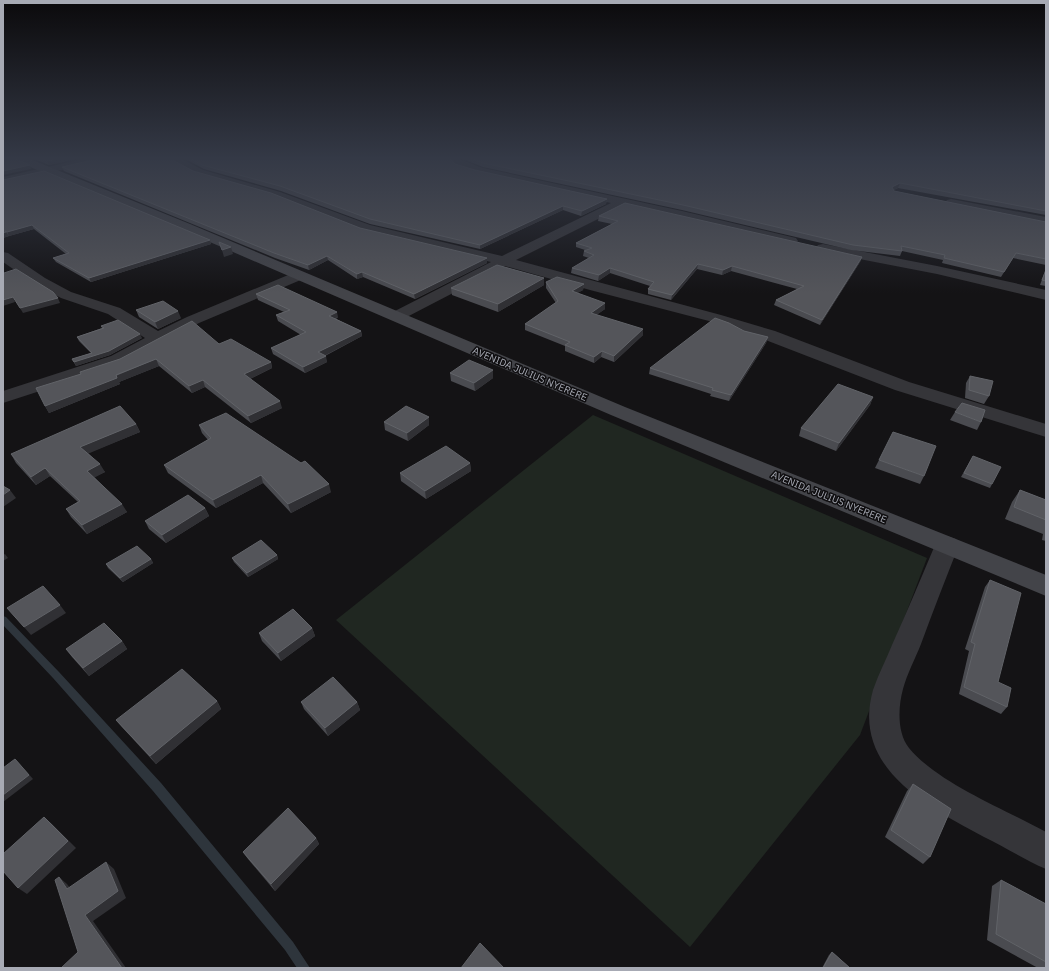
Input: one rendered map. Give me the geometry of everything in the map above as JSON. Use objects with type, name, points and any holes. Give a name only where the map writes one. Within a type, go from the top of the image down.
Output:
[{"type":"street","name":"AVENIDA JULIUS NYERERE","points":[[124,202],[397,316],[618,411],[1046,586]]},
{"type":"street","points":[[298,202],[366,228],[392,235],[439,244],[715,318],[769,335],[902,386],[1046,431]]},
{"type":"street","points":[[397,316],[503,261],[622,202]]},
{"type":"street","points":[[624,202],[807,245],[937,270],[1046,295]]},
{"type":"street","points":[[950,202],[1046,221]]},
{"type":"street","points":[[3,256],[40,281],[66,295],[89,304],[114,311],[157,338]]},
{"type":"street","points":[[3,397],[117,360],[193,320],[298,276]]},
{"type":"street","points":[[947,545],[888,690],[885,714],[888,741],[901,762],[939,794],[1046,851]]},
{"type":"shaded area","points":[[593,415],[927,558],[860,735],[690,947],[336,620]]},
{"type":"building","points":[[3,202],[119,202],[210,240],[89,278],[53,258],[69,253],[32,225],[7,232],[5,231],[6,232],[3,233]]},
{"type":"building","points":[[149,202],[295,202],[360,228],[487,258],[414,294],[362,272],[357,274],[327,256],[308,265],[274,253]]},
{"type":"building","points":[[324,202],[600,202],[582,211],[563,206],[480,245],[370,219]]},
{"type":"building","points":[[670,202],[949,202],[1046,222],[1046,259],[1016,253],[1004,272],[944,258],[945,255],[901,246],[902,251],[853,245]]},
{"type":"building","points":[[1001,202],[1046,202],[1046,211]]},
{"type":"building","points":[[625,203],[862,257],[822,320],[776,300],[804,286],[732,266],[723,270],[698,264],[672,295],[648,289],[654,282],[610,268],[599,275],[572,268],[594,255],[584,251],[592,248],[576,243],[618,221],[599,216]]},
{"type":"building","points":[[219,242],[231,247],[222,250]]},
{"type":"building","points":[[497,265],[544,278],[498,304],[451,288]]},
{"type":"building","points":[[16,269],[53,292],[58,298],[20,308],[13,297],[3,300],[3,272]]},
{"type":"building","points":[[1046,270],[1046,281],[1042,280]]},
{"type":"building","points":[[557,277],[584,284],[572,291],[605,303],[591,313],[643,329],[614,356],[602,351],[594,357],[565,345],[570,342],[525,324],[558,301],[546,282]]},
{"type":"building","points":[[278,285],[337,312],[329,316],[361,331],[318,352],[326,356],[303,367],[271,348],[306,332],[276,315],[290,310],[256,294]]},
{"type":"building","points":[[163,301],[178,311],[155,322],[136,310]]},
{"type":"building","points":[[715,318],[744,331],[768,337],[731,395],[712,390],[713,388],[650,368]]},
{"type":"building","points":[[118,320],[140,334],[109,351],[74,362],[72,359],[92,353],[77,337],[104,328],[101,326]]},
{"type":"building","points":[[192,321],[219,344],[231,339],[271,362],[244,374],[280,401],[248,416],[203,380],[189,386],[156,359],[116,375],[117,378],[45,406],[36,388],[81,374],[80,372],[120,359]]},
{"type":"building","points":[[469,360],[493,370],[474,383],[450,373]]},
{"type":"building","points":[[970,376],[993,381],[989,396],[969,390]]},
{"type":"building","points":[[838,384],[873,397],[839,443],[801,428]]},
{"type":"building","points":[[962,403],[985,410],[981,422],[955,412]]},
{"type":"building","points":[[120,406],[136,424],[80,447],[100,464],[87,471],[122,504],[82,525],[66,509],[80,501],[45,468],[31,477],[11,454]]},
{"type":"building","points":[[406,406],[429,417],[407,433],[384,422]]},
{"type":"building","points":[[226,413],[301,463],[305,461],[329,484],[288,504],[261,475],[213,500],[164,465],[211,438],[199,425]]},
{"type":"building","points":[[893,432],[936,446],[924,476],[879,460]]},
{"type":"building","points":[[446,446],[470,463],[425,491],[400,473]]},
{"type":"building","points":[[973,456],[1001,467],[992,484],[964,473]]},
{"type":"building","points":[[3,486],[10,490],[3,495]]},
{"type":"building","points":[[1020,490],[1046,500],[1046,520],[1014,507]]},
{"type":"building","points":[[188,495],[205,508],[162,535],[145,521]]},
{"type":"building","points":[[261,540],[277,555],[247,573],[232,558]]},
{"type":"building","points":[[137,546],[151,559],[120,578],[106,564]]},
{"type":"building","points":[[990,580],[1021,593],[998,682],[1011,688],[1007,707],[964,687],[975,644],[971,642]]},
{"type":"building","points":[[43,586],[60,605],[24,627],[7,608]]},
{"type":"building","points":[[293,609],[312,628],[278,653],[259,633]]},
{"type":"building","points":[[104,623],[122,641],[83,668],[66,649]]},
{"type":"building","points":[[182,669],[217,701],[150,756],[116,720]]},
{"type":"building","points":[[333,677],[357,702],[325,728],[301,702]]},
{"type":"building","points":[[15,759],[29,775],[3,795],[3,768]]},
{"type":"building","points":[[913,784],[951,809],[930,857],[891,830]]},
{"type":"building","points":[[288,808],[316,838],[271,884],[243,852]]},
{"type":"building","points":[[44,817],[68,841],[18,888],[3,871],[3,854]]},
{"type":"building","points":[[106,862],[118,891],[85,915],[122,968],[61,968],[78,952],[55,880],[59,877],[67,889]]},
{"type":"building","points":[[1001,880],[1046,904],[1046,962],[996,934]]},
{"type":"building","points":[[480,943],[504,968],[461,968]]},
{"type":"building","points":[[832,952],[850,968],[823,968]]},
{"type":"waterway","points":[[3,619],[56,675],[157,787],[289,946],[304,968]]}]
